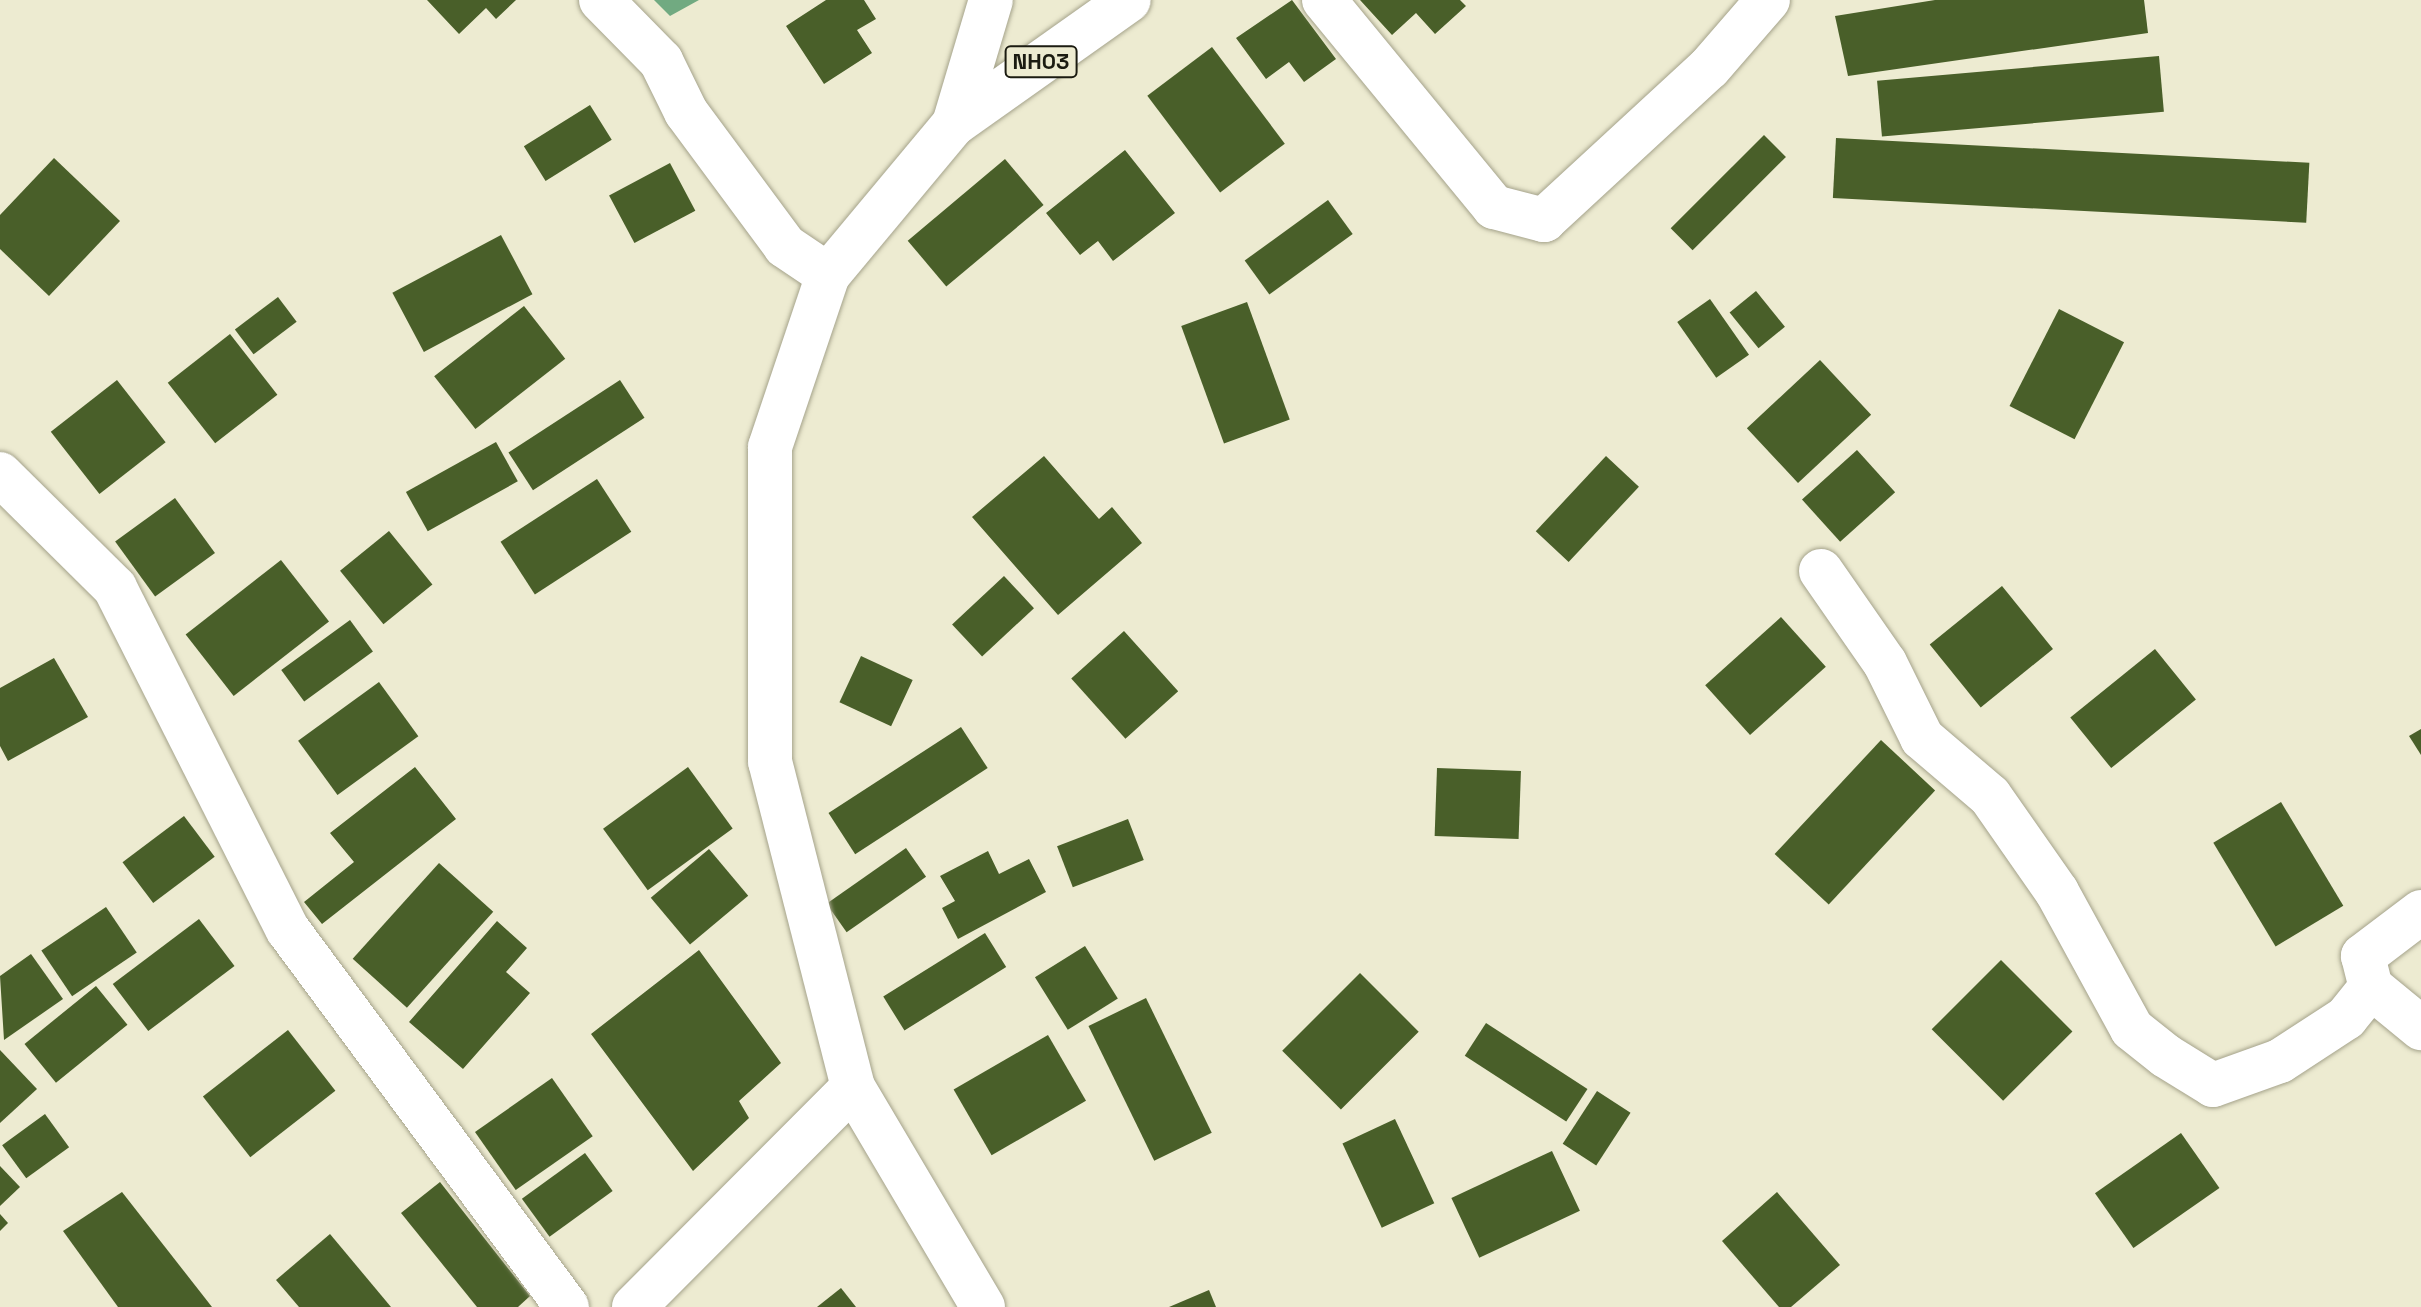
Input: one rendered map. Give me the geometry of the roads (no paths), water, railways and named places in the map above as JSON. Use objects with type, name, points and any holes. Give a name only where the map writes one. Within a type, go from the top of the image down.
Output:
[{"type":"street","points":[[601,0],[661,61],[686,112],[785,246],[828,275]]},
{"type":"street","name":"NH03","points":[[954,124],[991,0]]},
{"type":"street","name":"NH03","points":[[954,124],[1129,0]]},
{"type":"street","points":[[1324,0],[1494,207],[1544,220],[1709,68],[1768,0]]},
{"type":"street","points":[[954,124],[828,275],[770,447],[770,762],[853,1087],[983,1307]]},
{"type":"street","points":[[0,474],[115,588],[288,930],[567,1307]]},
{"type":"street","points":[[1821,571],[1885,663],[1922,738],[1990,796],[2057,892],[2132,1029],[2166,1056],[2213,1085],[2280,1061],[2346,1018],[2371,987]]},
{"type":"street","points":[[2421,912],[2363,956],[2371,987],[2421,1028]]},
{"type":"street","points":[[634,1307],[853,1087]]}]
